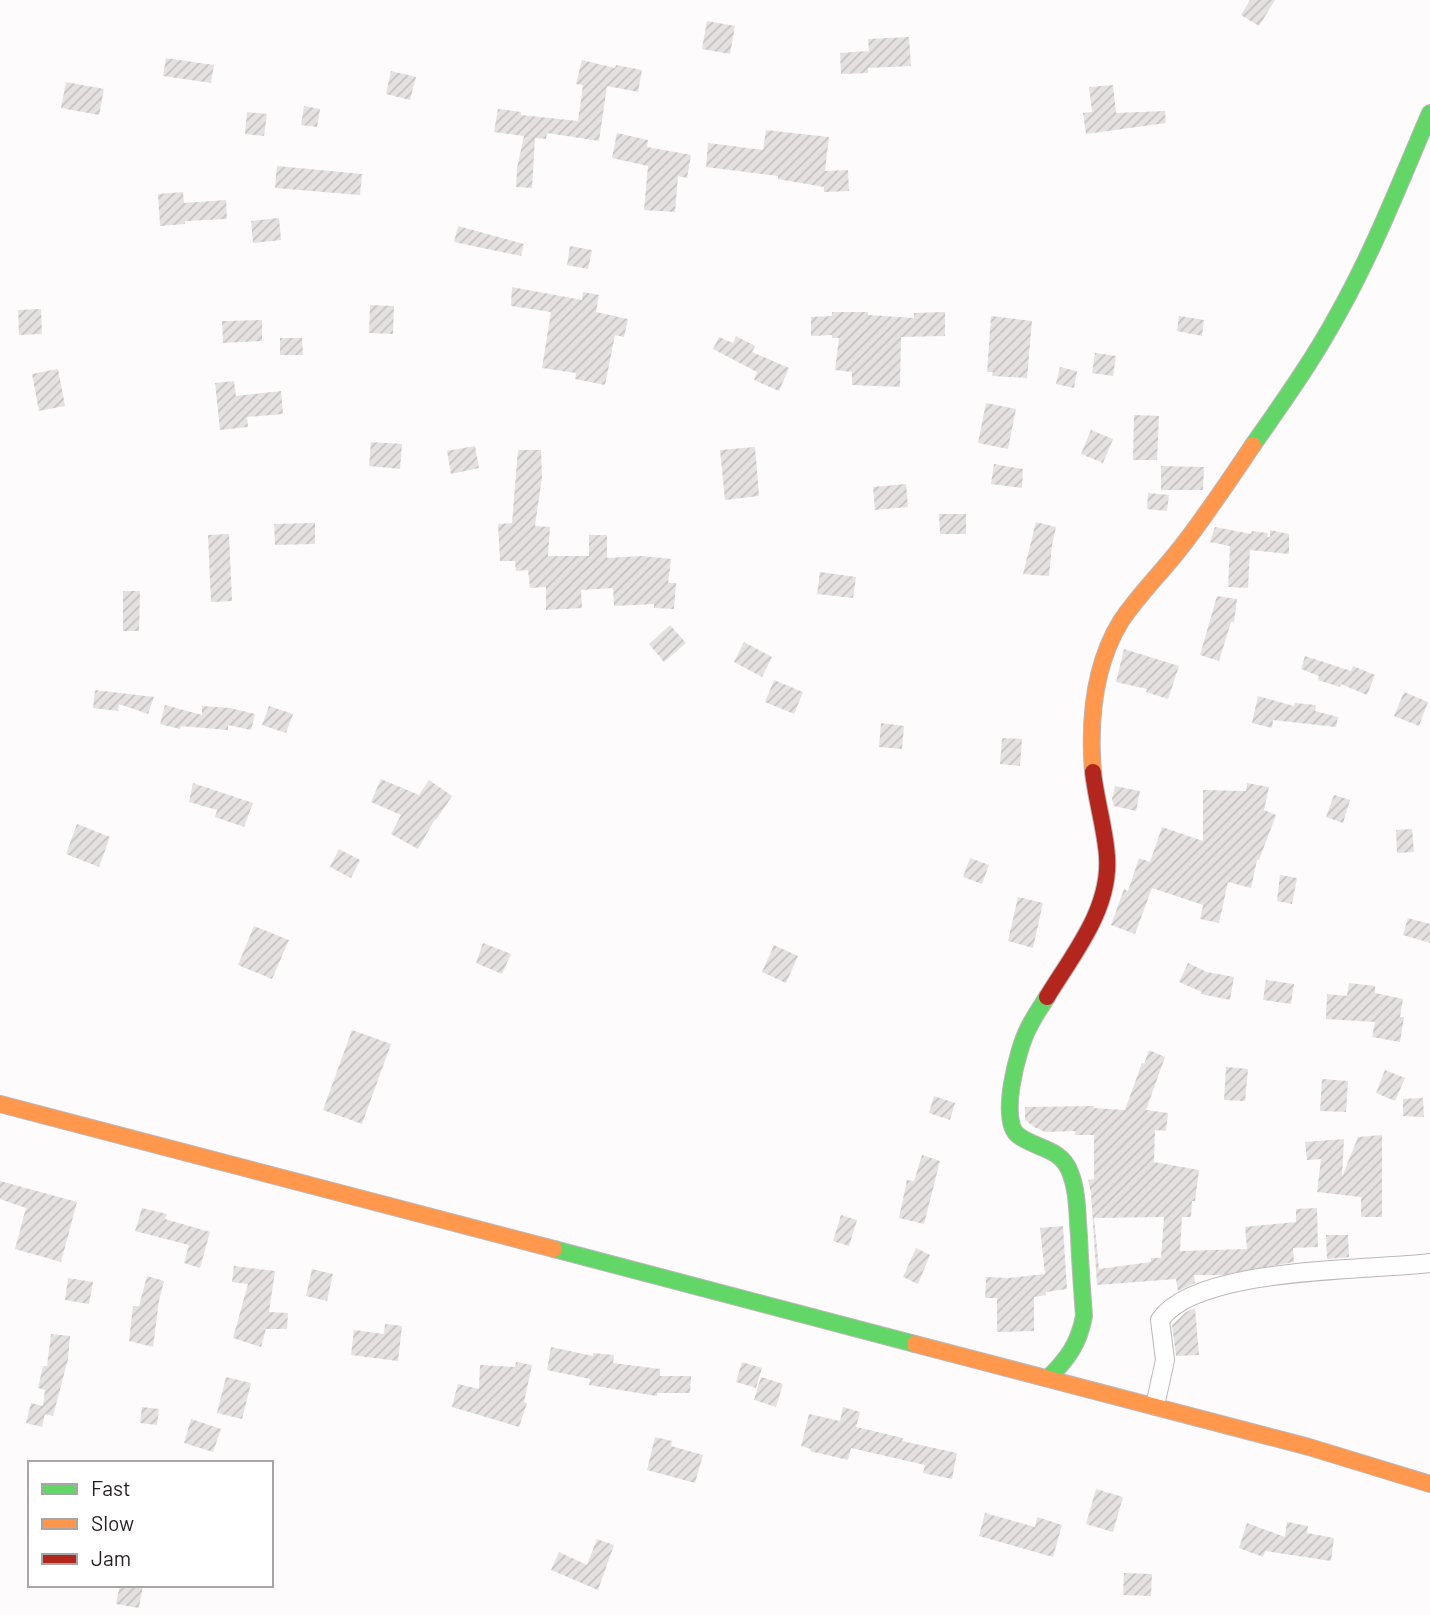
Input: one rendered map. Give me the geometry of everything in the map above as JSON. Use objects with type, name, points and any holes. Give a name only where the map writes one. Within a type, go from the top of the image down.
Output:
[{"type":"main road","points":[[1048,1378],[1074,1352],[1081,1336],[1084,1316],[1076,1194],[1072,1176],[1058,1153],[1014,1133],[1010,1125],[1010,1106],[1019,1051],[1027,1030],[1093,922],[1109,875],[1108,850],[1091,746],[1094,703],[1101,669],[1112,638],[1136,599],[1164,569],[1214,502],[1328,332],[1350,293],[1430,113]]},
{"type":"main road","points":[[0,1104],[1155,1406],[1309,1447],[1430,1484]]},
{"type":"street","points":[[1155,1406],[1166,1360],[1160,1320],[1167,1310],[1201,1293],[1289,1273],[1430,1263]]},
{"type":"building","points":[[1250,0],[1275,0],[1259,26],[1241,15]]},
{"type":"building","points":[[707,21],[735,26],[730,54],[702,49]]},
{"type":"building","points":[[909,37],[911,66],[868,68],[868,73],[841,74],[840,53],[869,51],[868,39]]},
{"type":"building","points":[[166,58],[214,65],[211,83],[163,76]]},
{"type":"building","points":[[582,60],[615,68],[616,65],[642,70],[638,92],[607,86],[599,141],[547,133],[546,139],[535,138],[532,188],[516,187],[524,136],[494,132],[498,109],[521,112],[521,115],[578,121],[583,85],[576,84]]},
{"type":"building","points":[[391,71],[416,77],[410,100],[386,94]]},
{"type":"building","points":[[66,82],[104,89],[99,115],[61,108]]},
{"type":"building","points":[[1113,85],[1116,113],[1165,111],[1166,123],[1086,134],[1083,113],[1092,112],[1089,87]]},
{"type":"building","points":[[304,106],[320,109],[317,127],[301,125]]},
{"type":"building","points":[[247,112],[267,114],[264,136],[245,134]]},
{"type":"building","points":[[766,130],[829,137],[825,171],[848,170],[849,191],[824,192],[824,187],[778,179],[778,176],[706,167],[708,143],[763,150]]},
{"type":"building","points":[[617,133],[648,140],[647,147],[691,155],[687,178],[678,176],[675,212],[644,210],[648,166],[612,158]]},
{"type":"building","points":[[277,166],[362,174],[360,195],[275,188]]},
{"type":"building","points":[[183,192],[184,203],[226,200],[227,219],[185,221],[185,224],[160,226],[158,194]]},
{"type":"building","points":[[279,218],[281,240],[253,243],[251,221]]},
{"type":"building","points":[[458,226],[524,244],[521,256],[454,242]]},
{"type":"building","points":[[570,246],[592,250],[588,269],[567,265]]},
{"type":"building","points":[[512,287],[582,300],[583,292],[599,295],[596,312],[628,319],[624,337],[615,335],[605,385],[575,379],[576,373],[542,368],[551,312],[511,306]]},
{"type":"building","points":[[370,305],[394,306],[393,334],[369,333]]},
{"type":"building","points":[[41,309],[42,334],[19,335],[18,310]]},
{"type":"building","points":[[832,312],[868,312],[868,315],[914,318],[914,313],[945,312],[945,336],[901,337],[900,387],[852,385],[852,372],[835,370],[839,338],[832,338],[832,335],[811,336],[811,317],[832,316]]},
{"type":"building","points":[[991,316],[1032,321],[1027,378],[992,376],[993,372],[987,372]]},
{"type":"building","points":[[1179,316],[1204,320],[1202,336],[1177,331]]},
{"type":"building","points":[[262,320],[262,341],[223,343],[222,321]]},
{"type":"building","points":[[736,336],[755,346],[752,352],[789,368],[779,391],[754,380],[757,372],[713,349],[719,337],[733,343]]},
{"type":"building","points":[[280,338],[302,338],[303,355],[280,355]]},
{"type":"building","points":[[1095,353],[1116,356],[1113,376],[1092,373]]},
{"type":"building","points":[[1060,367],[1077,371],[1074,388],[1056,384]]},
{"type":"building","points":[[58,369],[65,406],[39,411],[32,374]]},
{"type":"building","points":[[234,381],[236,396],[281,391],[283,414],[247,417],[248,427],[220,430],[215,383]]},
{"type":"building","points":[[986,403],[1016,409],[1008,449],[978,443]]},
{"type":"building","points":[[1134,415],[1159,416],[1157,460],[1133,460]]},
{"type":"building","points":[[1091,430],[1113,439],[1103,463],[1081,454]]},
{"type":"building","points":[[371,442],[402,444],[400,469],[369,466]]},
{"type":"building","points":[[475,446],[479,468],[451,474],[447,451]]},
{"type":"building","points":[[755,447],[759,496],[725,500],[720,450]]},
{"type":"building","points":[[518,450],[541,450],[542,477],[535,526],[550,527],[548,556],[589,556],[589,535],[607,535],[607,558],[642,556],[671,559],[668,583],[676,583],[674,609],[654,608],[654,604],[614,606],[613,588],[581,590],[582,608],[546,610],[546,587],[530,588],[528,570],[516,571],[515,561],[500,561],[498,524],[512,523]]},
{"type":"building","points":[[994,464],[1023,469],[1022,488],[991,484]]},
{"type":"building","points":[[1161,466],[1204,467],[1203,490],[1161,490]]},
{"type":"building","points":[[906,484],[908,507],[875,510],[873,487]]},
{"type":"building","points":[[1148,493],[1169,495],[1167,511],[1147,509]]},
{"type":"building","points":[[939,514],[966,514],[966,534],[940,534]]},
{"type":"building","points":[[1036,522],[1056,527],[1049,576],[1023,574]]},
{"type":"building","points":[[315,523],[315,544],[275,545],[274,524]]},
{"type":"building","points":[[1215,527],[1251,534],[1252,531],[1268,533],[1267,537],[1270,537],[1270,530],[1289,534],[1289,552],[1250,550],[1248,588],[1228,587],[1230,546],[1210,542]]},
{"type":"building","points":[[229,534],[232,601],[211,602],[208,535]]},
{"type":"building","points":[[820,572],[856,577],[853,598],[817,594]]},
{"type":"building","points":[[123,591],[140,591],[139,631],[123,631]]},
{"type":"building","points":[[1217,596],[1237,599],[1234,622],[1231,622],[1219,661],[1200,655]]},
{"type":"building","points":[[670,625],[686,643],[664,662],[649,644]]},
{"type":"building","points":[[744,642],[772,657],[762,677],[734,662]]},
{"type":"building","points":[[1124,649],[1179,666],[1168,699],[1146,692],[1147,689],[1116,682]]},
{"type":"building","points":[[1305,656],[1351,671],[1353,666],[1375,675],[1367,695],[1341,684],[1340,687],[1318,680],[1319,676],[1301,669]]},
{"type":"building","points":[[774,680],[803,692],[794,714],[765,702]]},
{"type":"building","points":[[95,690],[154,697],[148,714],[119,704],[118,711],[93,708]]},
{"type":"building","points":[[1404,692],[1428,702],[1419,726],[1394,716]]},
{"type":"building","points":[[1258,696],[1294,706],[1295,703],[1316,705],[1315,711],[1338,717],[1336,727],[1273,720],[1272,728],[1252,723]]},
{"type":"building","points":[[165,705],[202,715],[202,706],[230,708],[255,714],[251,730],[228,725],[228,730],[181,726],[180,729],[160,724]]},
{"type":"building","points":[[269,706],[293,714],[286,733],[262,725]]},
{"type":"building","points":[[881,723],[904,726],[902,749],[879,747]]},
{"type":"building","points":[[1002,738],[1022,739],[1020,766],[1000,764]]},
{"type":"building","points":[[381,779],[419,795],[429,780],[452,796],[418,849],[391,834],[401,815],[371,802]]},
{"type":"building","points":[[193,783],[253,803],[244,827],[215,817],[217,810],[189,802]]},
{"type":"building","points":[[1247,783],[1269,787],[1264,810],[1276,815],[1257,860],[1251,888],[1228,882],[1219,923],[1200,919],[1203,905],[1152,888],[1135,934],[1111,925],[1124,889],[1128,891],[1139,858],[1150,862],[1162,827],[1203,841],[1203,790],[1246,791]]},
{"type":"building","points":[[1115,786],[1140,791],[1136,811],[1114,806],[1112,799]]},
{"type":"building","points":[[1334,795],[1350,800],[1343,823],[1326,817]]},
{"type":"building","points":[[77,824],[110,837],[99,867],[66,854]]},
{"type":"building","points":[[1412,829],[1414,852],[1397,853],[1396,830]]},
{"type":"building","points":[[339,849],[360,860],[351,878],[330,867]]},
{"type":"building","points":[[970,858],[989,865],[982,884],[963,877]]},
{"type":"building","points":[[1280,875],[1297,878],[1292,904],[1277,901]]},
{"type":"building","points":[[1018,897],[1043,903],[1033,948],[1008,941]]},
{"type":"building","points":[[1408,918],[1430,924],[1430,943],[1403,935]]},
{"type":"building","points":[[254,926],[289,940],[272,979],[238,965]]},
{"type":"building","points":[[483,943],[511,954],[502,974],[476,963]]},
{"type":"building","points":[[774,945],[798,956],[786,983],[762,972]]},
{"type":"building","points":[[1188,963],[1207,972],[1234,977],[1230,1000],[1201,994],[1202,992],[1179,982]]},
{"type":"building","points":[[1266,980],[1294,984],[1291,1004],[1263,1000]]},
{"type":"building","points":[[1349,983],[1375,986],[1375,993],[1403,999],[1400,1017],[1404,1017],[1400,1042],[1372,1037],[1375,1022],[1326,1019],[1327,994],[1347,996]]},
{"type":"building","points":[[352,1030],[391,1044],[362,1124],[323,1110]]},
{"type":"building","points":[[1149,1050],[1165,1057],[1146,1110],[1168,1113],[1166,1131],[1155,1130],[1154,1162],[1199,1170],[1191,1217],[1182,1217],[1180,1251],[1247,1249],[1245,1227],[1296,1222],[1296,1209],[1317,1208],[1318,1247],[1293,1248],[1294,1262],[1222,1275],[1194,1275],[1195,1283],[1178,1291],[1176,1279],[1097,1285],[1088,1180],[1094,1179],[1094,1135],[1075,1135],[1075,1131],[1045,1132],[1025,1120],[1025,1107],[1094,1106],[1125,1110],[1142,1063],[1144,1064]],"holes":[[[1164,1217],[1161,1258],[1151,1258],[1151,1262],[1099,1269],[1094,1218]]]},
{"type":"building","points":[[1226,1067],[1248,1069],[1245,1101],[1224,1100]]},
{"type":"building","points":[[1385,1070],[1405,1078],[1395,1101],[1376,1093]]},
{"type":"building","points":[[1322,1079],[1348,1081],[1346,1112],[1320,1111]]},
{"type":"building","points":[[934,1096],[955,1103],[950,1120],[929,1113]]},
{"type":"building","points":[[1423,1098],[1424,1117],[1403,1116],[1403,1099]]},
{"type":"building","points":[[1382,1135],[1382,1217],[1361,1217],[1361,1197],[1317,1192],[1321,1159],[1307,1160],[1305,1142],[1344,1139],[1342,1177],[1358,1137]]},
{"type":"building","points":[[922,1155],[940,1161],[924,1224],[899,1218],[907,1180],[914,1181]]},
{"type":"building","points":[[0,1181],[77,1202],[61,1262],[15,1249],[26,1208],[0,1199]]},
{"type":"building","points":[[142,1208],[167,1214],[165,1219],[210,1232],[200,1268],[184,1263],[189,1245],[135,1231]]},
{"type":"building","points":[[841,1215],[857,1220],[849,1246],[833,1241]]},
{"type":"building","points":[[1063,1226],[1067,1289],[1034,1297],[1034,1331],[997,1332],[997,1298],[985,1298],[986,1277],[1008,1278],[1045,1274],[1040,1228]]},
{"type":"building","points":[[1326,1235],[1348,1235],[1349,1257],[1327,1259]]},
{"type":"building","points":[[916,1248],[930,1255],[918,1284],[903,1277]]},
{"type":"building","points":[[234,1266],[275,1271],[269,1312],[288,1313],[287,1329],[266,1329],[261,1347],[233,1338],[248,1284],[232,1282]]},
{"type":"building","points":[[312,1269],[333,1274],[327,1301],[306,1296]]},
{"type":"building","points":[[147,1276],[164,1281],[153,1347],[129,1341],[133,1306],[139,1306]]},
{"type":"building","points":[[68,1278],[93,1282],[89,1304],[65,1300]]},
{"type":"building","points":[[1195,1308],[1199,1355],[1176,1356],[1172,1325],[1186,1312]]},
{"type":"building","points":[[385,1324],[402,1326],[398,1361],[351,1355],[354,1330],[384,1334]]},
{"type":"building","points":[[51,1334],[70,1336],[68,1359],[53,1416],[45,1414],[42,1427],[26,1423],[31,1403],[43,1406],[45,1390],[38,1388],[43,1366],[47,1366]]},
{"type":"building","points":[[551,1347],[593,1356],[593,1353],[614,1355],[613,1363],[660,1369],[660,1376],[691,1376],[690,1393],[657,1393],[657,1396],[589,1385],[590,1379],[547,1370]]},
{"type":"building","points":[[516,1362],[532,1365],[524,1402],[527,1403],[519,1427],[452,1407],[458,1384],[479,1389],[480,1365],[515,1367]]},
{"type":"building","points":[[742,1362],[762,1368],[756,1388],[736,1382]]},
{"type":"building","points":[[226,1377],[251,1383],[242,1419],[217,1413]]},
{"type":"building","points":[[761,1377],[783,1384],[776,1407],[754,1400]]},
{"type":"building","points":[[142,1407],[159,1409],[157,1425],[140,1423]]},
{"type":"building","points":[[843,1407],[860,1412],[856,1427],[957,1453],[952,1479],[923,1473],[925,1465],[851,1448],[848,1460],[810,1451],[811,1449],[801,1446],[809,1414],[840,1421]]},
{"type":"building","points":[[191,1419],[221,1429],[213,1452],[184,1443]]},
{"type":"building","points":[[655,1437],[672,1441],[671,1446],[703,1455],[695,1483],[647,1470]]},
{"type":"building","points":[[1096,1489],[1123,1497],[1113,1532],[1086,1524]]},
{"type":"building","points":[[985,1513],[1035,1527],[1037,1517],[1062,1525],[1053,1557],[979,1536]]},
{"type":"building","points":[[1287,1522],[1308,1526],[1307,1533],[1334,1538],[1331,1561],[1265,1551],[1263,1557],[1239,1548],[1247,1523],[1285,1537]]},
{"type":"building","points":[[597,1539],[614,1545],[598,1590],[551,1570],[559,1552],[587,1565]]},
{"type":"building","points":[[1124,1573],[1152,1574],[1151,1596],[1123,1595]]},
{"type":"building","points":[[120,1587],[143,1587],[139,1608],[116,1604]]},
{"type":"traffic: fast","points":[[1253,445],[1308,364],[1351,290],[1387,215],[1430,113]]},
{"type":"traffic: fast","points":[[1047,997],[1024,1038],[1012,1084],[1010,1116],[1013,1128],[1019,1136],[1061,1158],[1070,1172],[1076,1195],[1084,1316],[1072,1350],[1048,1378]]},
{"type":"traffic: fast","points":[[554,1249],[915,1344]]},
{"type":"traffic: slow","points":[[1093,772],[1095,694],[1112,638],[1128,611],[1191,534],[1253,445]]},
{"type":"traffic: slow","points":[[0,1104],[554,1249]]},
{"type":"traffic: slow","points":[[915,1344],[1309,1447],[1430,1484]]},
{"type":"traffic: jam","points":[[1047,997],[1097,913],[1107,876],[1107,856],[1093,772]]}]
